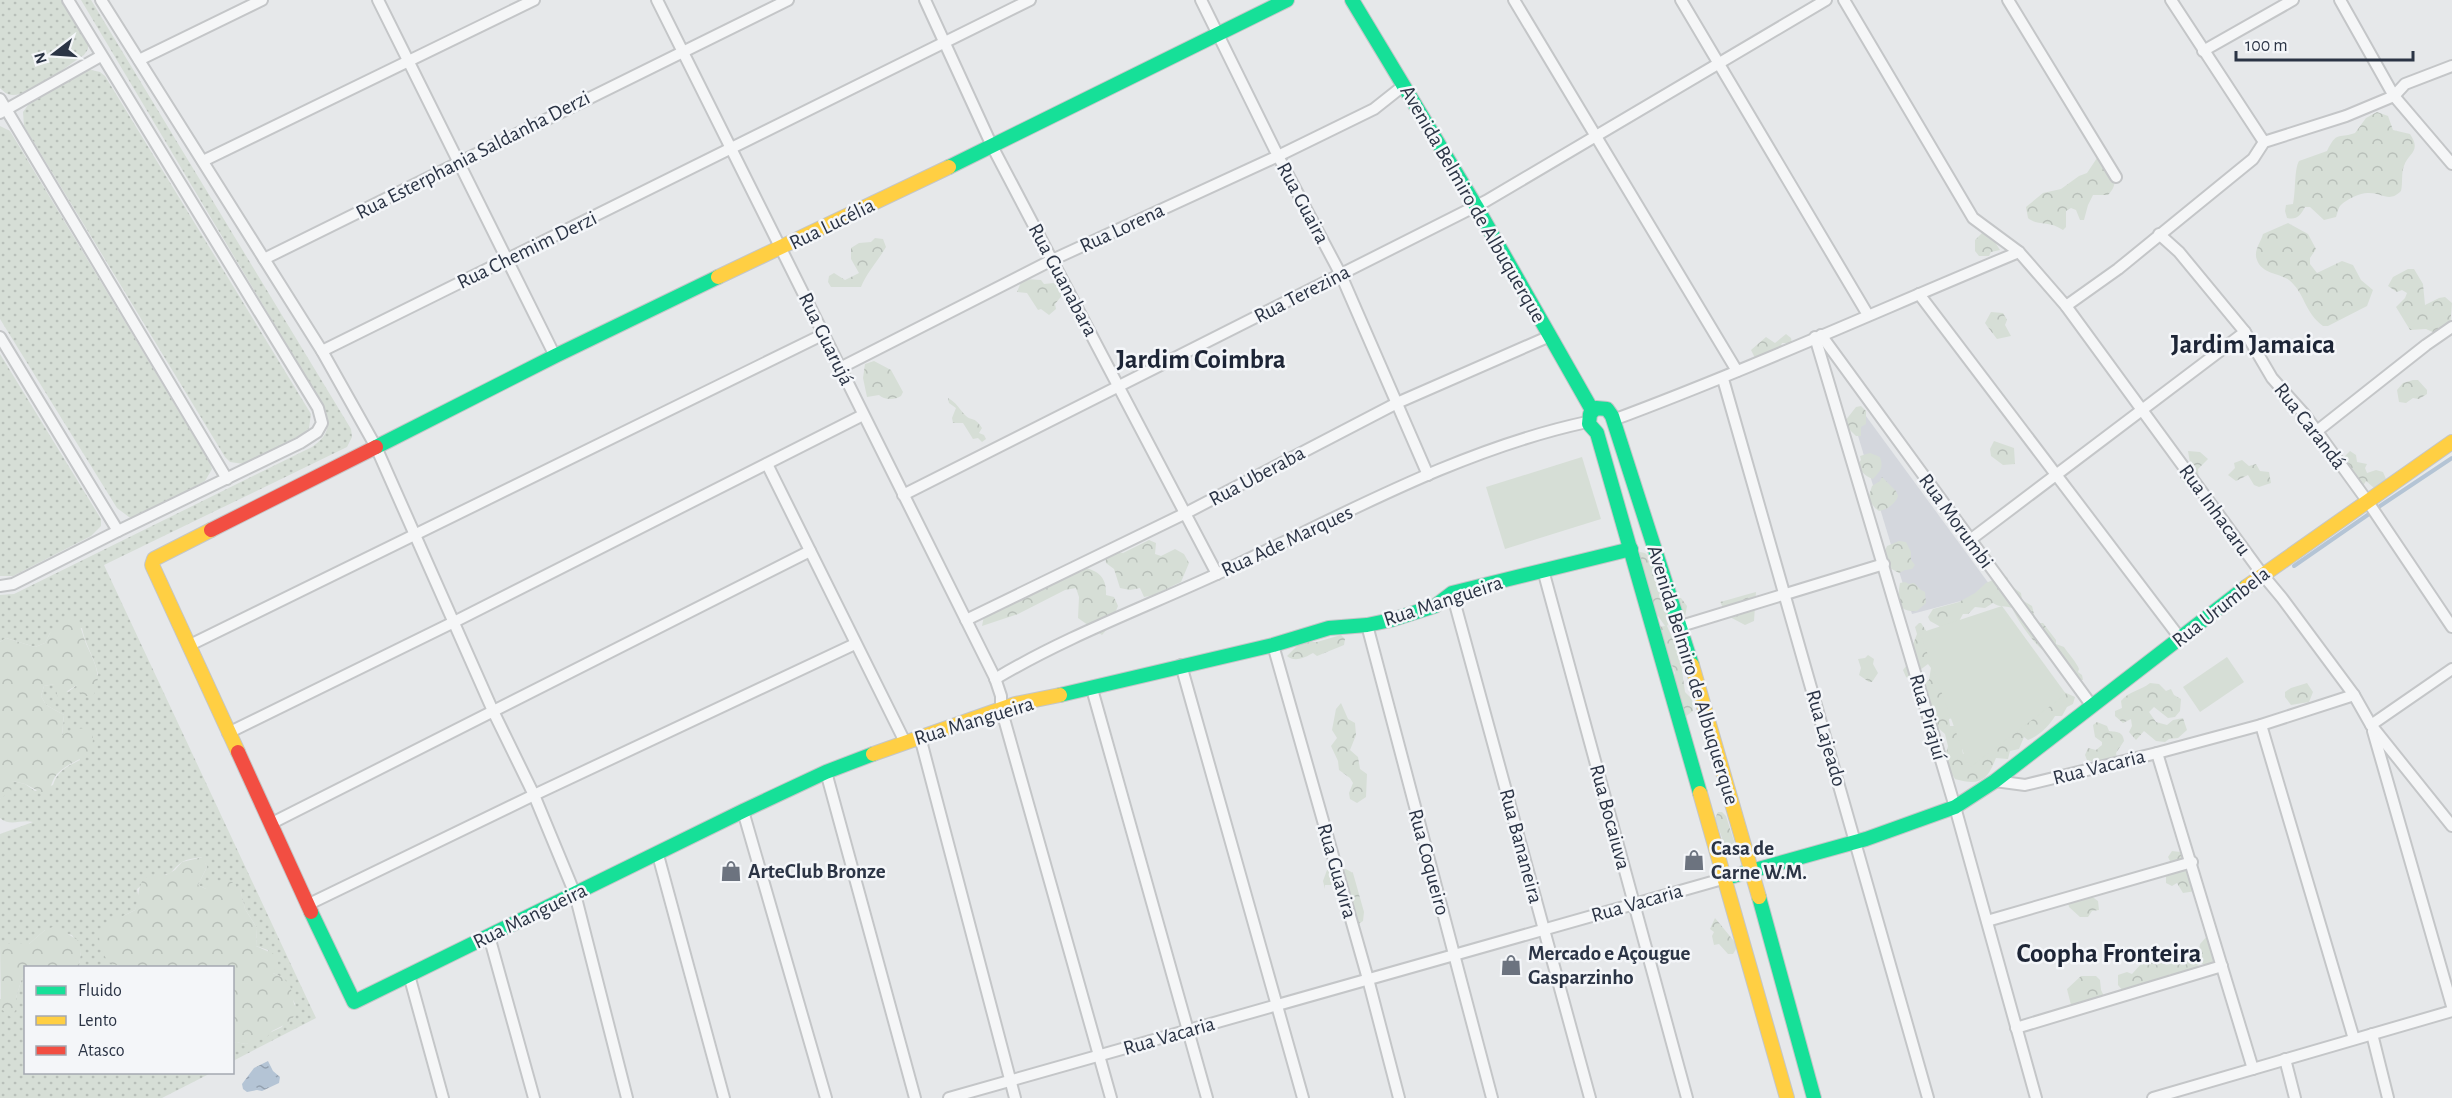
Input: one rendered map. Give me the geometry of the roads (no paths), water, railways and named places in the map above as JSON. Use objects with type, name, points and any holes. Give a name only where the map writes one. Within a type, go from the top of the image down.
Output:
[{"type":"street","points":[[0,586],[14,584],[310,438],[322,423],[318,408],[68,0]]},
{"type":"street","points":[[101,0],[322,351],[376,447],[493,711],[534,795],[575,894],[627,1098]]},
{"type":"street","points":[[139,60],[262,0]]},
{"type":"street","points":[[378,0],[555,357]]},
{"type":"street","points":[[203,161],[534,0]]},
{"type":"street","name":"Rua Guarujá","points":[[657,0],[995,679],[1001,696],[1001,708],[1111,1098]]},
{"type":"street","name":"Rua Esterphania Saldanha Derzi","points":[[264,260],[788,0]]},
{"type":"street","name":"Rua Guanabara","points":[[925,0],[992,146],[1217,574]]},
{"type":"street","name":"Rua Chemim Derzi","points":[[322,351],[1030,0]]},
{"type":"street","name":"Rua Guaira","points":[[1201,0],[1278,156],[1341,275],[1428,475]]},
{"type":"street","name":"Rua Lucélia","points":[[190,645],[153,571],[154,559],[555,357],[992,146],[1287,0]]},
{"type":"street","name":"Avenida Belmiro de Albuquerque","points":[[1352,0],[1476,206],[1550,336],[1590,416],[1591,429],[1597,433],[1787,1098]]},
{"type":"street","points":[[1514,0],[1737,371]]},
{"type":"street","points":[[1681,0],[1868,315]]},
{"type":"street","name":"Rua Terezina","points":[[903,495],[1476,206],[1826,0]]},
{"type":"street","name":"Rua Inhacaru","points":[[1844,0],[1973,218],[2019,252],[2066,306],[2262,574],[2354,695],[2371,725],[2452,826]]},
{"type":"street","points":[[2008,0],[2116,177]]},
{"type":"street","points":[[2172,0],[2264,142]]},
{"type":"street","points":[[2203,51],[2293,0]]},
{"type":"street","points":[[2340,0],[2394,96],[2452,164]]},
{"type":"street","points":[[3,112],[101,56]]},
{"type":"street","points":[[2066,306],[2118,269],[2253,159],[2264,142],[2346,116],[2394,96],[2405,84],[2452,66]]},
{"type":"street","name":"Rua Lorena","points":[[840,368],[1052,260],[1374,109],[1403,86]]},
{"type":"street","points":[[0,99],[3,112],[227,479]]},
{"type":"street","name":"Rua Carandá","points":[[2159,234],[2179,252],[2245,332],[2272,378],[2317,431],[2452,627]]},
{"type":"street","points":[[1597,433],[1606,431],[1613,420],[1723,379],[1818,336],[2019,252]]},
{"type":"street","points":[[1919,294],[2180,638]]},
{"type":"street","points":[[2317,431],[2452,327]]},
{"type":"street","points":[[1970,540],[2245,332]]},
{"type":"street","points":[[824,334],[190,645],[307,905],[855,644]]},
{"type":"street","name":"Rua Uberaba","points":[[966,620],[1186,513],[1397,403],[1550,336]]},
{"type":"street","name":"Rua Morumbi","points":[[1818,336],[2092,706]]},
{"type":"street","name":"Rua Pirajuí","points":[[1818,336],[1955,807],[2036,1098]]},
{"type":"street","points":[[0,337],[118,531]]},
{"type":"street","name":"Rua Lajeado","points":[[1723,379],[1928,1098]]},
{"type":"street","points":[[1590,416],[1604,408],[1610,412],[1613,420]]},
{"type":"street","points":[[228,733],[454,622],[863,415]]},
{"type":"street","name":"Rua Ade Marques","points":[[995,679],[1026,660],[1428,475],[1540,432],[1590,416]]},
{"type":"street","name":"Avenida Belmiro de Albuquerque","points":[[1613,420],[1681,626],[1814,1098]]},
{"type":"street","name":"Rua Urumbela","points":[[1995,781],[2262,574],[2452,442]]},
{"type":"street","points":[[766,464],[905,742]]},
{"type":"street","name":"Rua Mangueira","points":[[307,905],[354,1002],[658,855],[743,811],[826,772],[920,736],[1001,708],[1092,689],[1181,665],[1273,645],[1329,628],[1367,625],[1421,611],[1435,606],[1452,594],[1630,549]]},
{"type":"street","points":[[272,823],[810,551]]},
{"type":"street","points":[[1681,626],[1884,564]]},
{"type":"street","name":"Rua Bocaiuva","points":[[1543,570],[1687,1098]]},
{"type":"street","name":"Rua Bananeira","points":[[1452,594],[1590,1098]]},
{"type":"street","name":"Rua Coqueiro","points":[[1367,625],[1492,1098]]},
{"type":"street","name":"Rua Guavira","points":[[1273,645],[1368,979],[1399,1098]]},
{"type":"street","points":[[1181,665],[1303,1098]]},
{"type":"street","points":[[2153,1098],[2354,1040],[2452,1008],[2371,725],[2451,671]]},
{"type":"street","points":[[1092,689],[1207,1098]]},
{"type":"street","name":"Rua Vacaria","points":[[949,1098],[1855,842],[1955,807],[1995,781],[2025,785],[2261,725],[2354,695]]},
{"type":"street","points":[[2261,725],[2354,1040]]},
{"type":"street","points":[[920,736],[1015,1098]]},
{"type":"street","points":[[2157,753],[2192,862],[2253,1069]]},
{"type":"street","points":[[826,772],[915,1098]]},
{"type":"street","points":[[743,811],[826,1098]]},
{"type":"street","points":[[658,855],[724,1098]]},
{"type":"street","points":[[1987,921],[2192,862]]},
{"type":"street","points":[[489,936],[534,1098]]},
{"type":"street","points":[[2016,1028],[2222,966]]},
{"type":"street","points":[[409,975],[443,1098]]},
{"type":"street","points":[[2372,1034],[2388,1098]]},
{"type":"street","points":[[2285,1059],[2295,1098]]},
{"type":"street","points":[[2195,1086],[2198,1098]]},
{"type":"water","points":[[268,1061],[273,1071],[280,1077],[279,1083],[262,1091],[247,1092],[243,1089],[242,1084],[254,1068]]},
{"type":"waterway","points":[[2380,506],[2452,458]]},
{"type":"waterway","points":[[2294,566],[2369,514]]},
{"type":"place","name":"Casa de Carne W.M.","points":[[1694,860]]},
{"type":"place","name":"ArteClub Bronze","points":[[731,871]]},
{"type":"place","name":"Mercado e Açougue Gasparzinho","points":[[1511,965]]},
{"type":"district","name":"Jardim Jamaica","points":[[2253,344]]},
{"type":"district","name":"Jardim Coimbra","points":[[1201,359]]},
{"type":"district","name":"Coopha Fronteira","points":[[2109,953]]}]
